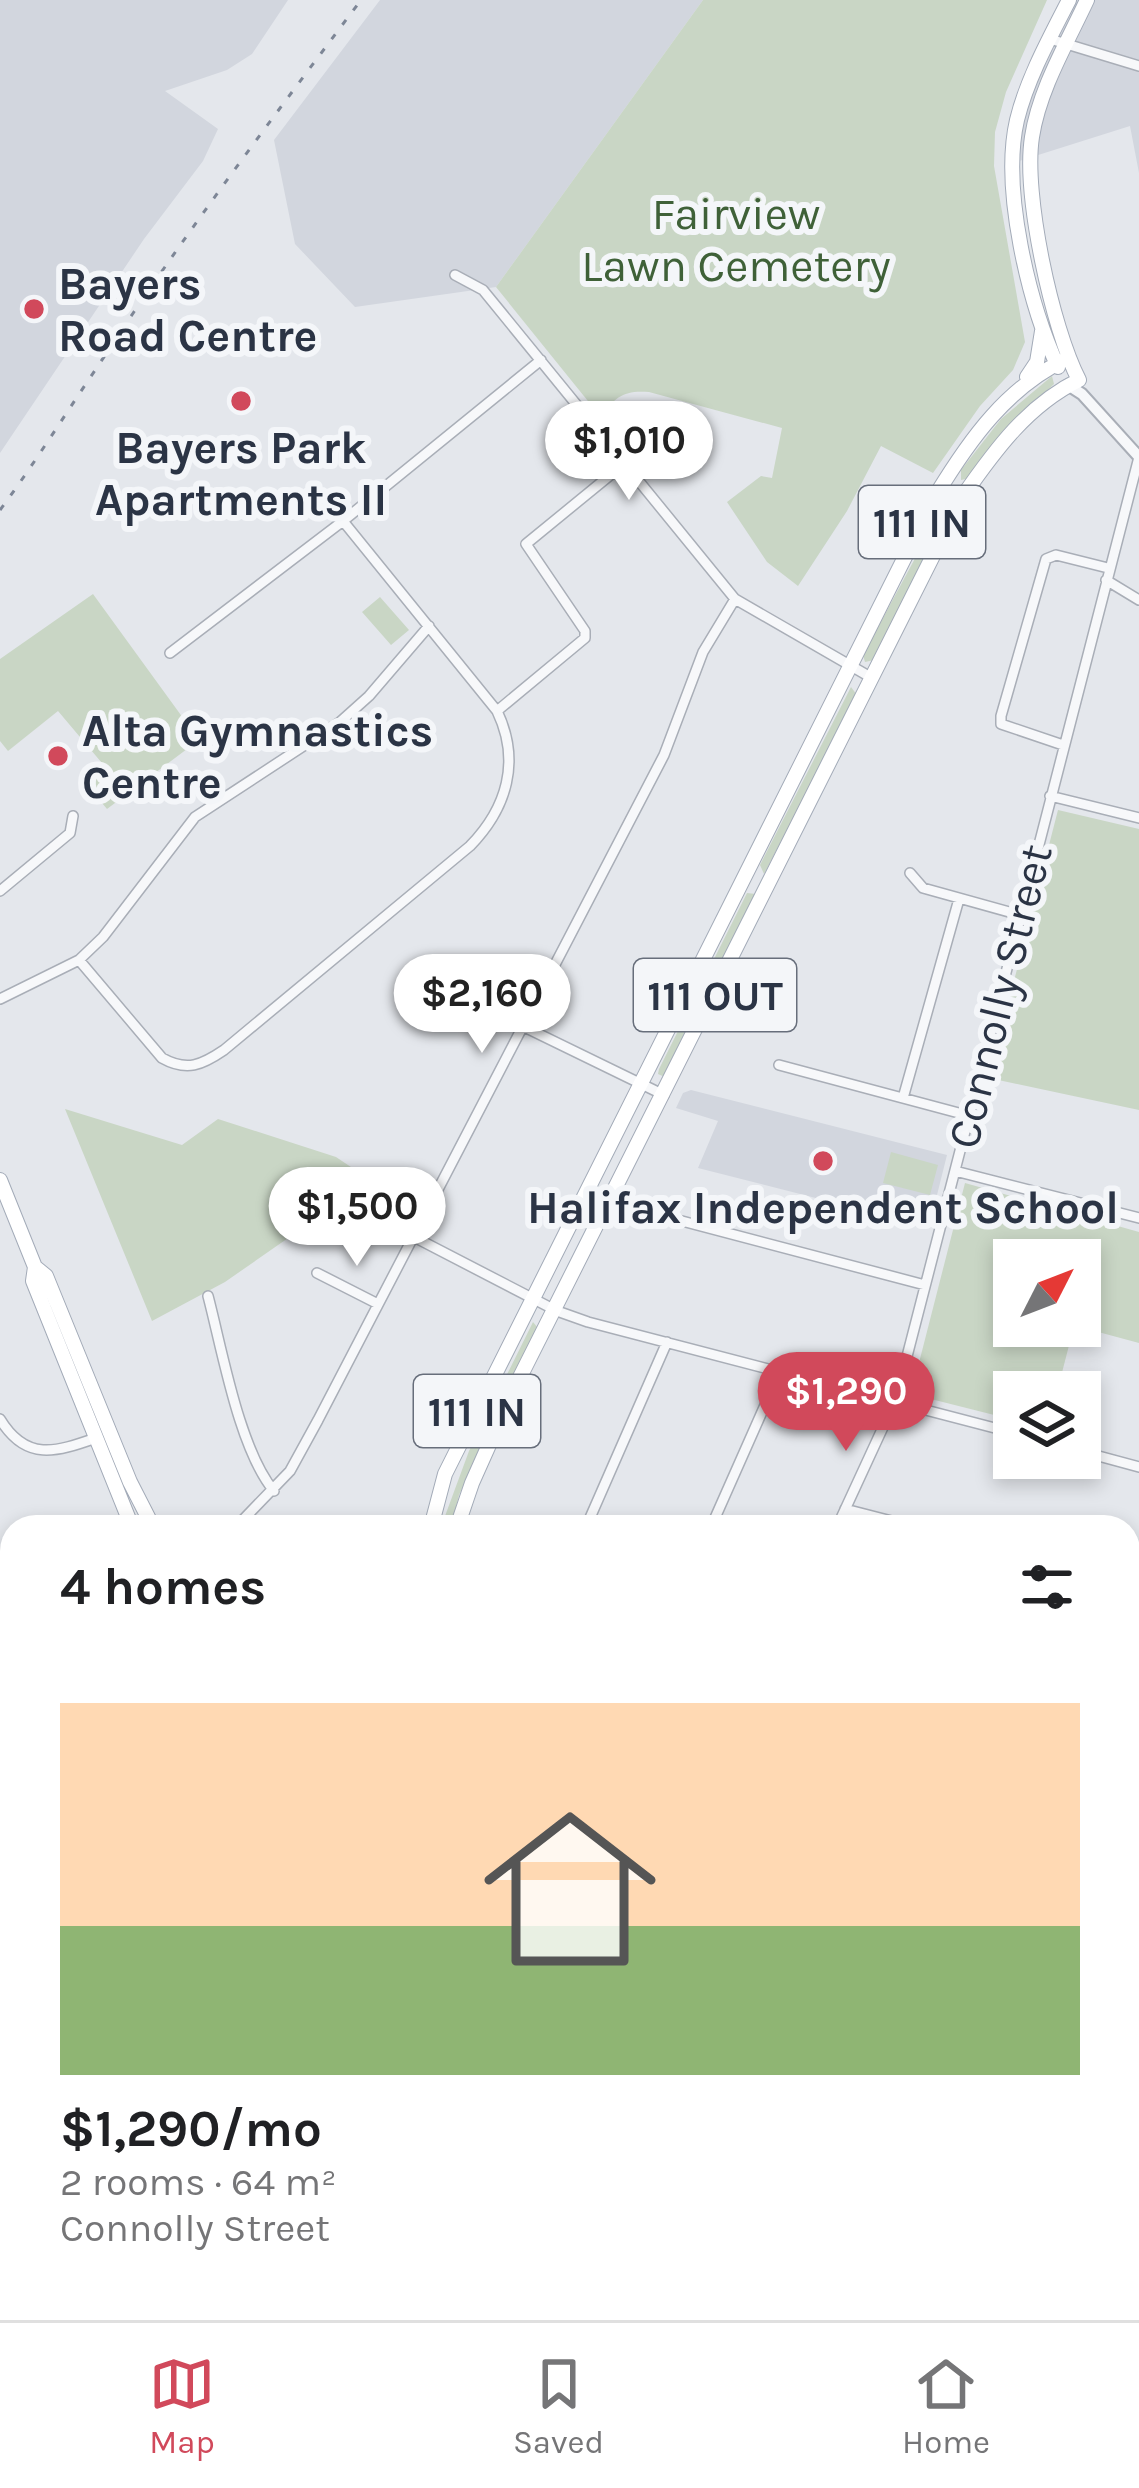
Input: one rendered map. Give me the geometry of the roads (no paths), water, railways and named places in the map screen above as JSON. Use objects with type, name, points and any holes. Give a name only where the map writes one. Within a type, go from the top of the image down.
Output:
[{"type":"main road","points":[[1066,0],[1018,115],[1014,191],[1042,326],[1076,386]]},
{"type":"main road","points":[[1062,361],[1029,169],[1035,121],[1087,0]]},
{"type":"main road","points":[[1016,391],[1037,362],[1042,326]]},
{"type":"main road","points":[[1016,391],[1062,361]]},
{"type":"main road","name":"111 OUT","points":[[460,1515],[514,1390],[963,496],[1019,422],[1076,386]]},
{"type":"main road","name":"111 IN","points":[[434,1515],[446,1474],[936,495],[982,427],[1016,391]]},
{"type":"main road","points":[[746,878],[769,889]]},
{"type":"main road","points":[[0,1180],[35,1268],[33,1281],[128,1515]]},
{"type":"main road","points":[[35,1268],[46,1276],[147,1515]]},
{"type":"street","points":[[1053,32],[1066,45],[1139,66]]},
{"type":"street","points":[[454,275],[484,290],[735,599],[872,678]]},
{"type":"street","points":[[170,653],[344,521],[542,360]]},
{"type":"street","points":[[1076,386],[1139,457]]},
{"type":"street","name":"Connolly Street","points":[[842,1515],[896,1399],[1139,457]]},
{"type":"street","points":[[497,711],[586,638],[526,544],[626,463]]},
{"type":"street","points":[[80,960],[162,1058],[183,1066],[206,1062],[487,829],[502,803],[509,774],[509,749],[497,711],[344,521]]},
{"type":"street","points":[[1063,746],[1001,724],[1046,559],[1056,555],[1107,574],[1139,600]]},
{"type":"street","points":[[249,1515],[274,1491],[309,1437],[664,754],[703,652],[735,599]]},
{"type":"street","points":[[0,999],[80,960],[195,818],[340,722],[429,626]]},
{"type":"street","points":[[1051,796],[1139,818]]},
{"type":"street","points":[[0,891],[70,833],[73,816]]},
{"type":"street","points":[[910,873],[923,888],[1020,915]]},
{"type":"street","points":[[903,1098],[959,899]]},
{"type":"street","points":[[467,999],[664,1095]]},
{"type":"street","points":[[779,1065],[970,1116]]},
{"type":"street","points":[[955,1171],[1139,1218]]},
{"type":"street","points":[[587,1196],[925,1286]]},
{"type":"street","points":[[414,1237],[557,1311],[993,1427]]},
{"type":"street","points":[[316,1273],[378,1304]]},
{"type":"street","points":[[208,1296],[242,1424],[274,1491]]},
{"type":"street","points":[[591,1515],[667,1342]]},
{"type":"street","points":[[716,1515],[781,1369]]},
{"type":"street","points":[[0,1419],[10,1435],[38,1451],[59,1451],[96,1438]]},
{"type":"street","points":[[1101,1456],[1139,1466]]},
{"type":"street","points":[[845,1509],[868,1515]]},
{"type":"railway","points":[[0,510],[194,226],[361,0]]},
{"type":"place","name":"Bayers Road Centre","points":[[34,309]]},
{"type":"place","name":"Bayers Park Apartments II","points":[[241,401]]},
{"type":"place","name":"Alta Gymnastics Centre","points":[[58,756]]},
{"type":"place","name":"Halifax Independent School","points":[[823,1161]]},
{"type":"park label","name":"Fairview Lawn Cemetery","points":[[736,239]]}]
